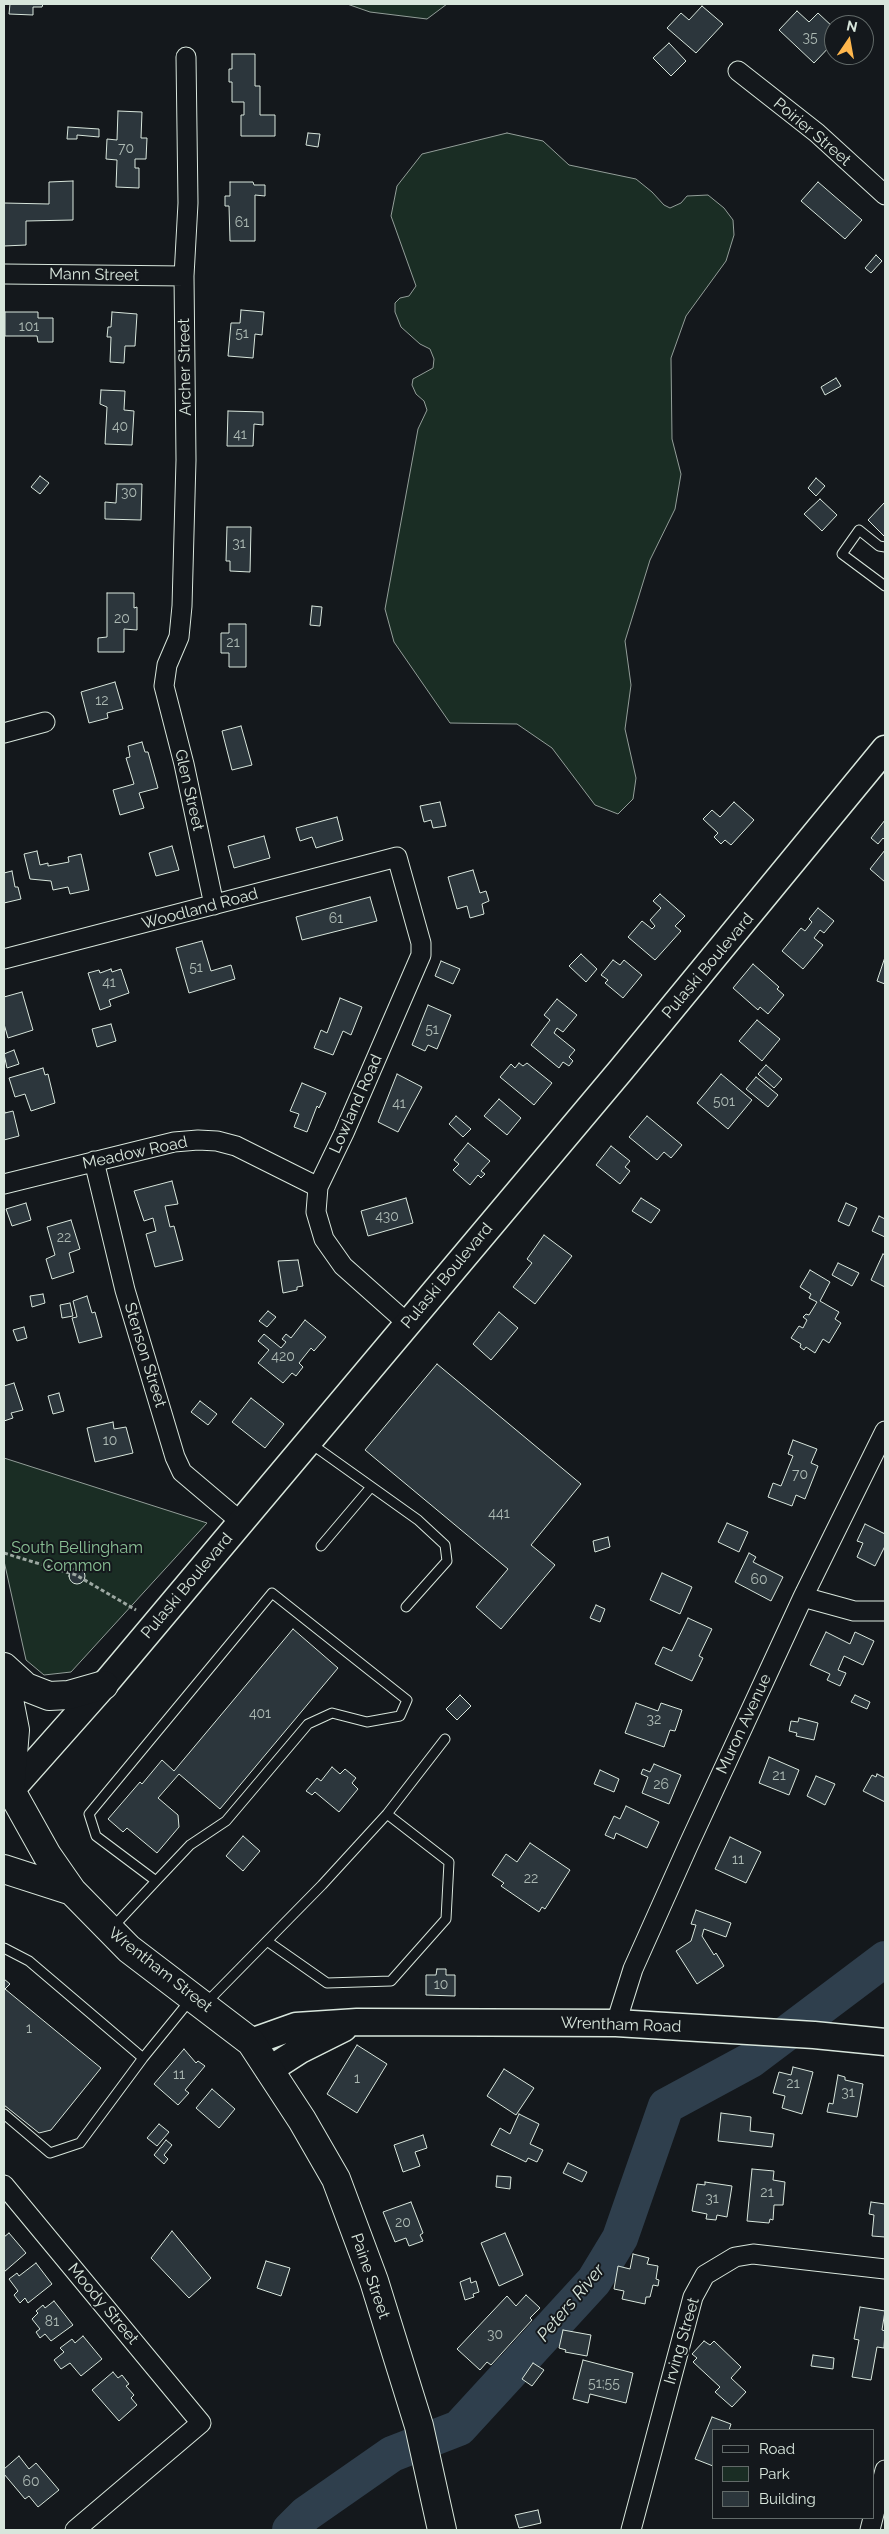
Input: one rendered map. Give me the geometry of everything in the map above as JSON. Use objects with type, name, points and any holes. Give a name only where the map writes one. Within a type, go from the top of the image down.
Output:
[{"type":"main road","name":"Pulaski Boulevard","points":[[6,1789],[104,1685],[744,923],[885,749]]},
{"type":"main road","points":[[4,1667],[26,1687],[49,1696],[69,1695],[104,1685]]},
{"type":"main road","points":[[4,1674],[15,1730],[6,1789]]},
{"type":"main road","name":"Wrentham Street","points":[[6,1789],[72,1891],[110,1931],[150,1966],[251,2042]]},
{"type":"main road","points":[[4,1869],[72,1891]]},
{"type":"main road","name":"Wrentham Road","points":[[269,2070],[324,2037],[356,2022]]},
{"type":"main road","name":"Wrentham Road","points":[[251,2042],[296,2026],[356,2022],[616,2023],[814,2035],[885,2042]]},
{"type":"main road","name":"Paine Street","points":[[251,2042],[302,2120],[336,2179],[374,2281],[419,2426],[442,2530]]},
{"type":"street","name":"Archer Street","points":[[164,675],[181,625],[186,460],[184,276],[188,203],[186,57]]},
{"type":"street","name":"Poirier Street","points":[[738,71],[817,133],[885,195]]},
{"type":"street","name":"Mann Street","points":[[4,274],[184,276]]},
{"type":"street","name":"Glen Street","points":[[164,675],[166,698],[184,764],[214,905]]},
{"type":"street","points":[[4,733],[45,722]]},
{"type":"street","name":"Woodland Road","points":[[4,959],[397,857]]},
{"type":"street","name":"Lowland Road","points":[[397,857],[421,943],[421,955],[344,1133],[318,1187],[316,1212],[324,1239],[343,1266],[407,1323]]},
{"type":"street","name":"Meadow Road","points":[[4,1184],[174,1142],[217,1141],[236,1146],[318,1187]]},
{"type":"street","name":"Stenson Street","points":[[94,1161],[125,1290],[175,1456],[182,1472],[241,1522]]},
{"type":"street","name":"Muron Avenue","points":[[616,2023],[633,1969],[803,1597],[885,1431]]},
{"type":"street","points":[[803,1597],[854,1611],[885,1611]]},
{"type":"street","name":"Moody Street","points":[[4,2185],[200,2423],[75,2530]]},
{"type":"street","name":"Irving Street","points":[[631,2530],[693,2297],[705,2275],[735,2257],[753,2254],[885,2269]]},
{"type":"street","points":[[874,2514],[885,2470]]},
{"type":"lane","points":[[885,547],[879,546],[860,530],[842,554],[885,586]]},
{"type":"lane","points":[[308,1441],[418,1520],[445,1545],[447,1561],[406,1607]]},
{"type":"lane","points":[[321,1546],[372,1487]]},
{"type":"lane","points":[[110,1931],[190,1845],[226,1821],[308,1724],[332,1712],[367,1722],[400,1716],[407,1700],[272,1592],[89,1814],[96,1836],[156,1881]]},
{"type":"lane","points":[[4,2114],[50,2153],[80,2143],[143,2058],[199,2001],[267,1941],[387,1814],[445,1739]]},
{"type":"lane","points":[[267,1941],[327,1983],[391,1981],[446,1919],[449,1862],[387,1814]]},
{"type":"lane","points":[[4,1948],[29,1961],[143,2058]]},
{"type":"path","points":[[4,1553],[76,1575],[136,1610]]},
{"type":"green space","points":[[347,4],[447,4],[427,19],[370,12]]},
{"type":"green space","points":[[507,133],[543,141],[569,165],[636,179],[664,205],[670,208],[681,203],[687,196],[708,195],[724,208],[733,220],[734,235],[726,261],[686,316],[671,358],[672,439],[681,474],[675,509],[650,560],[625,641],[631,685],[625,729],[636,778],[633,799],[618,814],[595,805],[552,748],[517,724],[450,723],[394,642],[385,609],[418,429],[427,410],[424,401],[416,394],[412,385],[413,379],[433,368],[434,359],[430,349],[420,344],[401,327],[395,312],[395,303],[400,298],[409,296],[416,286],[391,216],[397,186],[422,154]]},
{"type":"green space","name":"South Bellingham Common","points":[[4,1458],[207,1523],[71,1672],[44,1675],[26,1660],[4,1561]]},
{"type":"building","points":[[10,4],[43,4],[42,7],[33,7],[33,15],[9,14]]},
{"type":"building","points":[[702,6],[723,24],[696,53],[667,28],[681,13],[689,20]]},
{"type":"building","points":[[797,11],[809,22],[818,13],[824,19],[824,52],[814,63],[779,30]]},
{"type":"building","points":[[669,43],[686,61],[671,76],[653,58]]},
{"type":"building","points":[[232,54],[255,54],[255,86],[260,86],[260,115],[275,115],[275,136],[241,136],[241,115],[244,115],[244,102],[232,102],[232,82],[229,82],[229,69],[232,69]]},
{"type":"building","points":[[118,111],[142,112],[141,138],[147,138],[146,159],[135,159],[135,168],[139,168],[139,188],[116,187],[117,160],[106,159],[107,139],[117,140]]},
{"type":"building","points":[[68,127],[99,129],[99,137],[77,135],[77,139],[67,139]]},
{"type":"building","points":[[308,133],[320,134],[318,147],[306,145]]},
{"type":"building","points":[[73,181],[73,220],[26,221],[26,245],[4,246],[4,203],[49,204],[49,182]]},
{"type":"building","points":[[230,182],[253,182],[254,185],[265,185],[265,196],[255,195],[255,241],[230,241],[229,206],[225,206],[225,196],[230,196]]},
{"type":"building","points":[[818,182],[862,220],[845,239],[801,201]]},
{"type":"building","points":[[876,255],[882,261],[871,273],[865,268]]},
{"type":"building","points":[[241,310],[264,312],[262,335],[255,334],[253,358],[228,356],[231,323],[240,323]]},
{"type":"building","points":[[5,312],[38,312],[38,318],[53,318],[53,342],[38,342],[37,336],[5,336]]},
{"type":"building","points":[[112,312],[137,314],[135,346],[125,346],[124,363],[110,362],[111,337],[107,337],[108,327],[111,327]]},
{"type":"building","points":[[836,378],[841,386],[825,395],[821,387]]},
{"type":"building","points":[[101,390],[125,391],[124,410],[134,411],[132,445],[105,444],[107,407],[100,404]]},
{"type":"building","points":[[228,411],[263,412],[263,425],[254,424],[253,446],[227,446]]},
{"type":"building","points":[[40,476],[49,483],[40,494],[31,487]]},
{"type":"building","points":[[816,478],[825,486],[816,496],[808,488]]},
{"type":"building","points":[[117,484],[142,484],[141,520],[105,519],[105,502],[116,503]]},
{"type":"building","points":[[820,499],[837,515],[822,531],[804,514]]},
{"type":"building","points":[[885,502],[885,537],[868,520]]},
{"type":"building","points":[[227,527],[251,527],[250,572],[230,571],[230,561],[226,561]]},
{"type":"building","points":[[107,593],[134,593],[134,608],[137,607],[137,630],[124,629],[124,652],[98,652],[98,638],[107,637]]},
{"type":"building","points":[[312,606],[322,607],[320,626],[310,625]]},
{"type":"building","points":[[229,624],[246,624],[246,667],[229,667],[229,653],[221,653],[221,633],[229,633]]},
{"type":"building","points":[[115,682],[123,709],[107,713],[108,718],[89,723],[81,692]]},
{"type":"building","points":[[241,726],[252,765],[232,770],[222,731]]},
{"type":"building","points":[[142,742],[145,752],[148,752],[158,788],[139,793],[144,808],[120,815],[113,790],[134,784],[126,758],[130,757],[128,746]]},
{"type":"building","points":[[440,802],[446,826],[433,828],[431,820],[424,822],[420,806]]},
{"type":"building","points":[[734,802],[754,820],[731,845],[725,840],[721,844],[714,837],[718,833],[703,819],[712,810],[720,817]]},
{"type":"building","points":[[337,817],[343,840],[316,848],[312,837],[300,841],[296,828]]},
{"type":"building","points":[[885,820],[885,840],[883,838],[878,844],[871,838]]},
{"type":"building","points":[[264,836],[270,858],[234,868],[228,846]]},
{"type":"building","points":[[172,846],[179,870],[156,876],[149,853]]},
{"type":"building","points":[[885,850],[885,882],[870,869]]},
{"type":"building","points":[[37,851],[40,865],[48,863],[48,866],[69,862],[68,857],[81,854],[89,890],[70,894],[68,887],[53,890],[51,881],[30,879],[24,854]]},
{"type":"building","points":[[473,870],[480,893],[486,891],[489,901],[482,904],[484,914],[470,918],[467,906],[457,909],[448,877]]},
{"type":"building","points":[[12,871],[15,887],[18,887],[21,899],[4,903],[4,873]]},
{"type":"building","points":[[660,894],[685,916],[675,926],[681,931],[655,960],[628,937],[642,921],[652,929],[655,926],[650,920],[661,908],[653,901]]},
{"type":"building","points":[[370,897],[377,921],[302,940],[296,917]]},
{"type":"building","points":[[818,908],[834,921],[824,933],[820,930],[814,938],[823,945],[803,969],[782,951],[801,928],[805,931],[812,922],[809,919]]},
{"type":"building","points":[[202,941],[211,971],[231,965],[235,979],[189,993],[176,948]]},
{"type":"building","points":[[581,954],[597,969],[586,982],[569,966]]},
{"type":"building","points":[[885,957],[885,984],[877,981]]},
{"type":"building","points":[[613,960],[620,965],[624,960],[642,975],[623,998],[605,983],[608,980],[601,975]]},
{"type":"building","points":[[441,961],[460,969],[453,984],[435,976]]},
{"type":"building","points":[[753,964],[779,987],[777,989],[784,995],[768,1014],[760,1007],[758,1010],[733,988]]},
{"type":"building","points":[[111,969],[112,972],[121,969],[129,993],[109,1000],[111,1006],[100,1010],[88,973],[99,970],[100,973]]},
{"type":"building","points":[[22,992],[33,1030],[8,1038],[4,1024],[4,997]]},
{"type":"building","points":[[340,998],[362,1007],[351,1035],[343,1031],[333,1055],[314,1048],[321,1030],[327,1033]]},
{"type":"building","points":[[557,999],[577,1015],[563,1032],[557,1028],[554,1033],[575,1050],[569,1057],[573,1061],[569,1066],[563,1062],[559,1068],[531,1045],[550,1020],[544,1015]]},
{"type":"building","points":[[428,1005],[451,1015],[437,1049],[428,1045],[425,1051],[412,1045]]},
{"type":"building","points":[[757,1020],[780,1039],[762,1061],[739,1041]]},
{"type":"building","points":[[111,1024],[116,1041],[97,1047],[92,1029]]},
{"type":"building","points":[[14,1050],[19,1064],[7,1068],[4,1054]]},
{"type":"building","points":[[519,1063],[523,1066],[527,1063],[552,1083],[534,1105],[500,1077],[511,1064],[515,1068]]},
{"type":"building","points":[[766,1065],[782,1079],[774,1088],[758,1074]]},
{"type":"building","points":[[43,1068],[45,1075],[48,1074],[55,1103],[31,1111],[25,1094],[15,1097],[9,1078]]},
{"type":"building","points":[[397,1074],[422,1087],[398,1132],[378,1122]]},
{"type":"building","points":[[721,1074],[752,1100],[728,1129],[697,1103]]},
{"type":"building","points":[[756,1077],[778,1095],[768,1107],[746,1089]]},
{"type":"building","points":[[302,1083],[326,1093],[319,1108],[317,1106],[307,1132],[294,1127],[299,1114],[290,1111]]},
{"type":"building","points":[[499,1099],[521,1118],[507,1135],[484,1116]]},
{"type":"building","points":[[4,1108],[5,1113],[13,1111],[19,1136],[4,1140]]},
{"type":"building","points":[[456,1116],[471,1129],[463,1137],[449,1124]]},
{"type":"building","points":[[647,1116],[682,1145],[671,1158],[664,1152],[657,1160],[629,1137]]},
{"type":"building","points":[[468,1143],[490,1161],[481,1171],[485,1174],[481,1178],[478,1175],[470,1185],[453,1170],[459,1164],[454,1160]]},
{"type":"building","points":[[611,1146],[630,1161],[625,1167],[630,1171],[620,1184],[596,1165]]},
{"type":"building","points":[[172,1181],[178,1204],[165,1206],[170,1227],[174,1226],[183,1260],[155,1267],[146,1234],[156,1231],[153,1218],[144,1221],[134,1191]]},
{"type":"building","points":[[406,1198],[413,1223],[368,1236],[361,1211]]},
{"type":"building","points":[[641,1198],[660,1210],[651,1223],[632,1211]]},
{"type":"building","points":[[26,1203],[31,1220],[12,1226],[6,1209]]},
{"type":"building","points":[[846,1203],[857,1208],[849,1226],[838,1221]]},
{"type":"building","points":[[879,1216],[885,1219],[885,1237],[872,1231]]},
{"type":"building","points":[[71,1220],[80,1249],[69,1253],[74,1272],[52,1279],[46,1259],[55,1255],[47,1227]]},
{"type":"building","points":[[544,1235],[572,1256],[535,1304],[513,1287],[532,1263],[527,1259]]},
{"type":"building","points":[[883,1254],[885,1255],[885,1287],[871,1280]]},
{"type":"building","points":[[298,1260],[303,1286],[297,1287],[297,1290],[283,1293],[278,1261]]},
{"type":"building","points":[[838,1263],[859,1273],[852,1286],[832,1275]]},
{"type":"building","points":[[810,1270],[830,1282],[820,1301],[839,1312],[835,1319],[841,1323],[829,1343],[823,1339],[815,1353],[806,1347],[804,1350],[800,1347],[801,1344],[791,1338],[799,1326],[803,1328],[807,1320],[803,1317],[806,1314],[809,1315],[817,1302],[809,1298],[811,1294],[800,1287]]},
{"type":"building","points":[[43,1294],[45,1303],[32,1307],[30,1296]]},
{"type":"building","points":[[87,1296],[92,1313],[95,1312],[102,1337],[79,1343],[72,1318],[77,1317],[73,1301]]},
{"type":"building","points":[[70,1303],[73,1316],[62,1318],[60,1305]]},
{"type":"building","points":[[268,1311],[276,1317],[267,1327],[259,1321]]},
{"type":"building","points":[[499,1312],[518,1328],[491,1360],[473,1344]]},
{"type":"building","points":[[305,1320],[326,1337],[314,1351],[311,1348],[299,1363],[303,1367],[296,1376],[292,1373],[283,1383],[258,1363],[269,1350],[258,1341],[264,1334],[281,1348],[286,1342],[282,1339],[286,1334],[291,1338]]},
{"type":"building","points":[[24,1327],[27,1338],[17,1341],[13,1330]]},
{"type":"building","points":[[437,1364],[581,1484],[531,1545],[555,1565],[501,1629],[476,1607],[508,1569],[365,1450]]},
{"type":"building","points":[[14,1383],[23,1410],[11,1413],[13,1418],[4,1421],[4,1386]]},
{"type":"building","points":[[59,1393],[64,1411],[53,1414],[48,1396]]},
{"type":"building","points":[[251,1398],[284,1424],[265,1448],[232,1422]]},
{"type":"building","points":[[200,1401],[217,1414],[208,1425],[191,1412]]},
{"type":"building","points":[[113,1422],[114,1429],[126,1427],[133,1453],[95,1462],[87,1428]]},
{"type":"building","points":[[793,1440],[817,1449],[811,1463],[818,1466],[805,1499],[796,1495],[792,1506],[768,1497],[773,1483],[781,1486],[793,1456],[788,1454]]},
{"type":"building","points":[[727,1523],[748,1532],[739,1552],[718,1542]]},
{"type":"building","points":[[865,1524],[885,1534],[885,1546],[875,1566],[857,1557],[863,1543],[857,1541]]},
{"type":"building","points":[[608,1537],[610,1547],[595,1552],[593,1541]]},
{"type":"building","points":[[749,1553],[756,1557],[753,1562],[783,1577],[771,1601],[735,1582]]},
{"type":"building","points":[[77,1568],[83,1570],[85,1576],[83,1582],[77,1584],[71,1582],[69,1576],[71,1570]]},
{"type":"building","points":[[662,1573],[692,1587],[680,1614],[650,1600]]},
{"type":"building","points":[[596,1605],[605,1609],[600,1622],[590,1618]]},
{"type":"building","points":[[688,1618],[712,1629],[699,1656],[703,1658],[692,1681],[655,1664],[663,1647],[672,1651]]},
{"type":"building","points":[[293,1629],[338,1668],[220,1809],[179,1774],[158,1798],[178,1815],[179,1827],[157,1853],[127,1828],[123,1832],[108,1819],[162,1760],[174,1771]]},
{"type":"building","points":[[826,1632],[850,1644],[855,1632],[874,1641],[863,1665],[844,1656],[838,1670],[846,1673],[840,1686],[827,1680],[830,1674],[810,1665]]},
{"type":"building","points":[[460,1695],[471,1706],[457,1720],[446,1709]]},
{"type":"building","points":[[855,1695],[870,1702],[867,1709],[851,1702]]},
{"type":"building","points":[[636,1703],[658,1711],[661,1703],[682,1710],[675,1731],[670,1730],[664,1747],[625,1733]]},
{"type":"building","points":[[799,1718],[818,1723],[814,1740],[796,1736],[797,1733],[789,1731],[791,1721],[798,1722]]},
{"type":"building","points":[[769,1757],[799,1770],[789,1795],[759,1783]]},
{"type":"building","points":[[654,1764],[681,1775],[669,1804],[642,1793],[648,1777],[641,1774],[643,1769],[650,1772]]},
{"type":"building","points":[[332,1767],[340,1774],[345,1769],[356,1778],[352,1783],[358,1789],[339,1812],[315,1792],[312,1795],[306,1791],[317,1778],[321,1781]]},
{"type":"building","points":[[600,1770],[619,1779],[614,1792],[594,1784]]},
{"type":"building","points":[[877,1774],[885,1778],[885,1802],[863,1791],[872,1775],[876,1777]]},
{"type":"building","points":[[816,1776],[835,1784],[825,1805],[807,1796]]},
{"type":"building","points":[[626,1806],[659,1822],[647,1848],[616,1833],[614,1839],[605,1835],[614,1816],[620,1819]]},
{"type":"building","points":[[243,1836],[260,1851],[243,1871],[226,1856]]},
{"type":"building","points":[[730,1837],[761,1852],[746,1883],[715,1869]]},
{"type":"building","points":[[530,1843],[570,1870],[545,1909],[542,1907],[539,1912],[501,1886],[504,1883],[492,1875],[506,1854],[517,1862]]},
{"type":"building","points":[[696,1910],[731,1923],[726,1937],[704,1929],[702,1936],[714,1955],[716,1953],[724,1966],[697,1984],[676,1951],[691,1941],[696,1925],[691,1924]]},
{"type":"building","points":[[437,1969],[446,1969],[446,1975],[455,1975],[455,1996],[426,1995],[426,1975],[436,1975]]},
{"type":"building","points":[[4,1979],[10,1984],[5,1989],[101,2068],[51,2130],[39,2133],[4,2105]]},
{"type":"building","points":[[357,2045],[387,2064],[357,2113],[327,2094]]},
{"type":"building","points":[[184,2049],[196,2063],[198,2061],[205,2066],[185,2090],[189,2093],[178,2105],[154,2084]]},
{"type":"building","points":[[793,2067],[813,2072],[802,2114],[782,2108],[785,2096],[773,2093],[779,2072],[791,2075]]},
{"type":"building","points":[[504,2069],[534,2088],[516,2115],[487,2096]]},
{"type":"building","points":[[838,2075],[845,2077],[845,2080],[863,2084],[857,2117],[827,2112],[829,2103],[833,2104]]},
{"type":"building","points":[[212,2089],[235,2109],[219,2128],[196,2108]]},
{"type":"building","points":[[721,2113],[751,2117],[750,2131],[774,2134],[772,2147],[718,2141]]},
{"type":"building","points":[[519,2114],[539,2124],[530,2144],[543,2150],[537,2162],[528,2158],[526,2162],[491,2145],[500,2128],[510,2134]]},
{"type":"building","points":[[159,2124],[169,2132],[157,2146],[147,2138]]},
{"type":"building","points":[[423,2135],[427,2148],[415,2152],[420,2166],[403,2172],[394,2145]]},
{"type":"building","points":[[166,2140],[172,2145],[164,2155],[168,2159],[164,2164],[154,2155]]},
{"type":"building","points":[[568,2163],[587,2172],[582,2182],[563,2173]]},
{"type":"building","points":[[752,2169],[774,2171],[773,2180],[785,2182],[783,2205],[774,2205],[773,2220],[770,2219],[769,2223],[747,2221]]},
{"type":"building","points":[[497,2176],[511,2177],[510,2189],[496,2187]]},
{"type":"building","points":[[705,2182],[732,2186],[727,2217],[717,2215],[716,2220],[706,2219],[707,2214],[692,2211],[697,2184],[705,2185]]},
{"type":"building","points":[[411,2202],[423,2233],[420,2235],[423,2241],[409,2246],[406,2238],[395,2242],[383,2212]]},
{"type":"building","points":[[871,2202],[885,2204],[885,2237],[872,2236],[874,2215],[869,2214]]},
{"type":"building","points":[[172,2231],[211,2278],[189,2298],[151,2258]]},
{"type":"building","points":[[9,2233],[26,2253],[4,2272],[4,2237]]},
{"type":"building","points":[[505,2233],[523,2275],[499,2286],[481,2243]]},
{"type":"building","points":[[633,2254],[649,2258],[647,2264],[658,2266],[656,2279],[659,2280],[658,2286],[653,2285],[650,2297],[646,2297],[645,2304],[622,2299],[624,2291],[614,2289],[618,2266],[630,2269]]},
{"type":"building","points":[[266,2261],[290,2268],[281,2296],[257,2288]]},
{"type":"building","points":[[36,2263],[52,2284],[28,2303],[25,2298],[20,2303],[14,2295],[18,2291],[9,2279],[17,2273],[19,2276]]},
{"type":"building","points":[[470,2278],[471,2283],[476,2281],[479,2292],[473,2294],[474,2297],[465,2300],[460,2282]]},
{"type":"building","points":[[526,2295],[540,2308],[530,2318],[532,2320],[491,2365],[487,2362],[480,2370],[457,2349],[507,2296],[516,2306]]},
{"type":"building","points":[[54,2301],[73,2325],[51,2341],[45,2334],[40,2338],[36,2332],[40,2329],[32,2319],[38,2313],[36,2311],[43,2305],[45,2308]]},
{"type":"building","points":[[860,2307],[885,2311],[882,2330],[885,2331],[884,2348],[877,2347],[871,2380],[852,2377],[859,2340],[854,2339]]},
{"type":"building","points":[[563,2330],[591,2335],[587,2356],[565,2352],[566,2350],[559,2348]]},
{"type":"building","points":[[83,2336],[102,2359],[81,2376],[70,2363],[61,2369],[54,2360],[64,2352],[60,2348],[72,2339],[75,2343]]},
{"type":"building","points":[[704,2341],[710,2345],[714,2341],[741,2367],[731,2378],[746,2392],[732,2407],[715,2392],[720,2387],[693,2362],[697,2358],[692,2354]]},
{"type":"building","points":[[813,2355],[834,2358],[833,2369],[811,2366]]},
{"type":"building","points":[[583,2360],[633,2373],[626,2403],[590,2394],[588,2403],[573,2399]]},
{"type":"building","points":[[533,2363],[544,2370],[532,2386],[522,2379]]},
{"type":"building","points":[[113,2372],[118,2378],[122,2375],[129,2384],[126,2386],[134,2395],[131,2398],[137,2405],[119,2421],[92,2390]]},
{"type":"building","points":[[712,2417],[731,2424],[729,2429],[712,2429],[712,2466],[695,2459]]},
{"type":"building","points":[[19,2456],[29,2469],[36,2463],[59,2490],[38,2507],[29,2496],[25,2499],[4,2474],[4,2469]]},
{"type":"building","points":[[538,2510],[541,2523],[519,2528],[515,2515]]},
{"type":"waterway","name":"Peters River","points":[[290,2530],[306,2514],[392,2454],[459,2428],[594,2281],[620,2238],[666,2106],[751,2060],[885,1959]]}]
